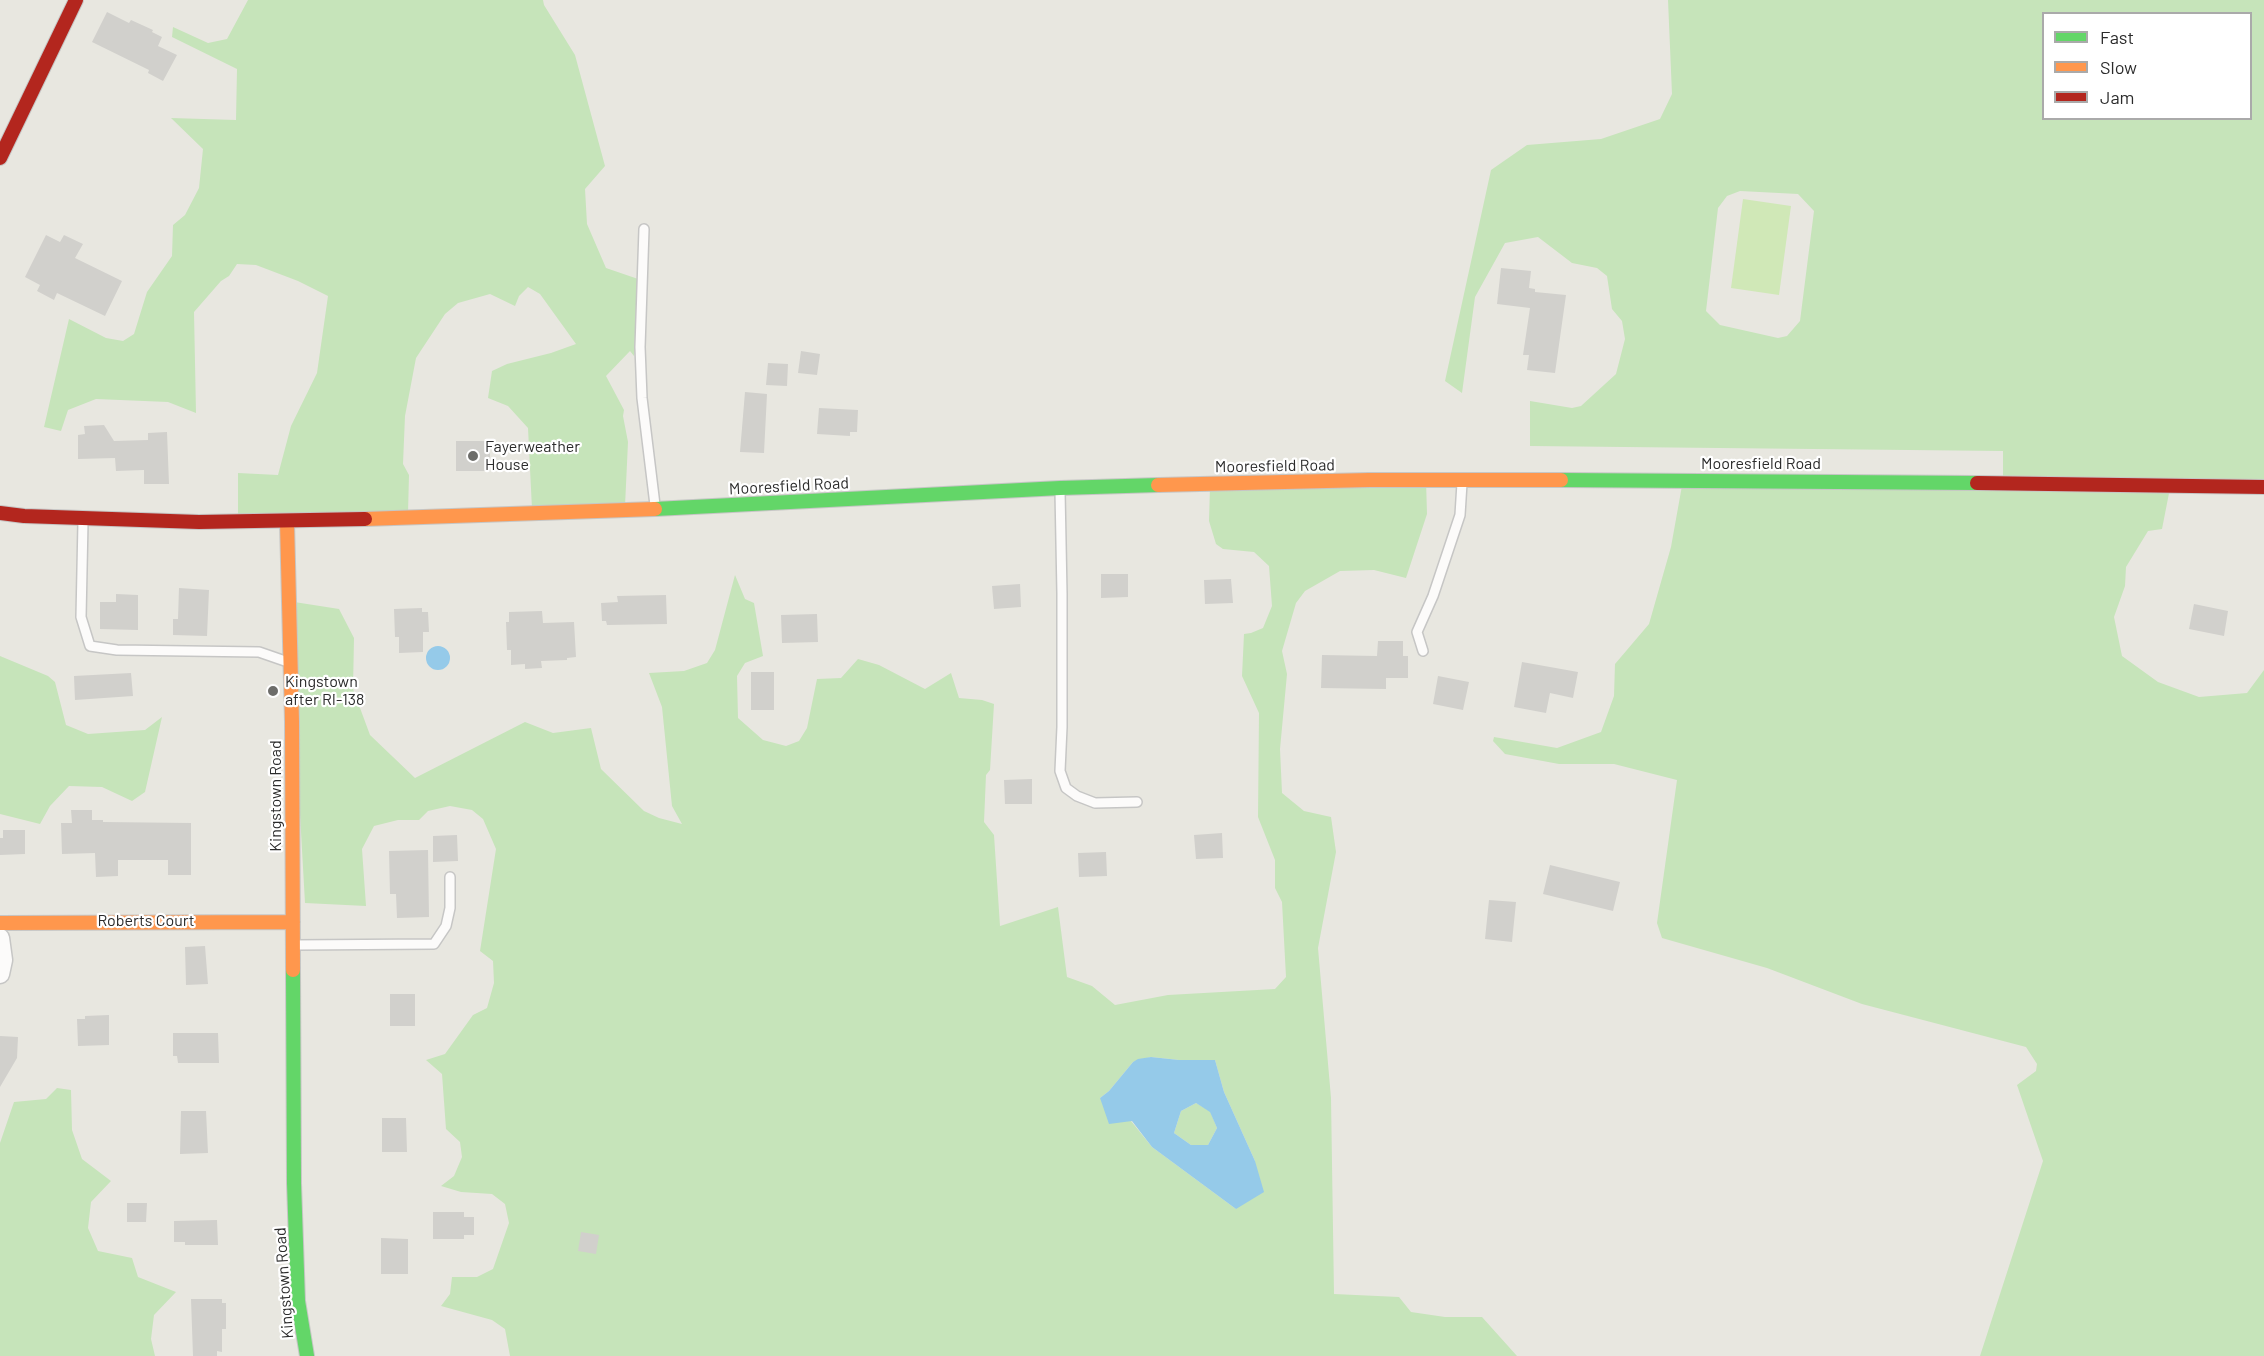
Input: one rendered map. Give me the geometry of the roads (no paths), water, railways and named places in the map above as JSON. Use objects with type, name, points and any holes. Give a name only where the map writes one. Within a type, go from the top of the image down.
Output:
[{"type":"main road","points":[[0,158],[76,0]]},
{"type":"main road","name":"Mooresfield Road","points":[[287,522],[655,508],[1060,488],[1369,480],[1771,481],[2264,487]]},
{"type":"main road","points":[[0,513],[24,516],[199,522],[287,522]]},
{"type":"main road","name":"Kingstown Road","points":[[287,522],[294,1183],[298,1289],[307,1356]]},
{"type":"main road","name":"Roberts Court","points":[[0,923],[293,922]]},
{"type":"street","points":[[0,938],[3,960],[0,974]]},
{"type":"lane","points":[[644,229],[640,347],[642,398],[655,508]]},
{"type":"lane","points":[[1423,651],[1418,632],[1433,596],[1460,515],[1462,480]]},
{"type":"lane","points":[[1060,488],[1062,727],[1060,771],[1066,788],[1077,796],[1095,802],[1137,802]]},
{"type":"lane","points":[[83,518],[81,617],[90,646],[117,650],[259,652],[290,662]]},
{"type":"lane","points":[[293,945],[434,944],[446,926],[450,908],[450,877]]},
{"type":"water","points":[[438,646],[443,647],[449,653],[449,663],[443,669],[438,670],[433,669],[427,663],[426,658],[427,653],[433,647]]},
{"type":"water","points":[[1151,1057],[1215,1060],[1224,1092],[1255,1161],[1264,1192],[1236,1209],[1152,1147],[1132,1121],[1109,1124],[1100,1098],[1138,1059]],"holes":[[[1196,1103],[1210,1112],[1217,1128],[1208,1145],[1191,1145],[1174,1133],[1181,1111]]]},
{"type":"place","name":"Fayerweather House","points":[[473,456]]},
{"type":"place","name":"Kingstown after RI-138","points":[[273,691]]}]
